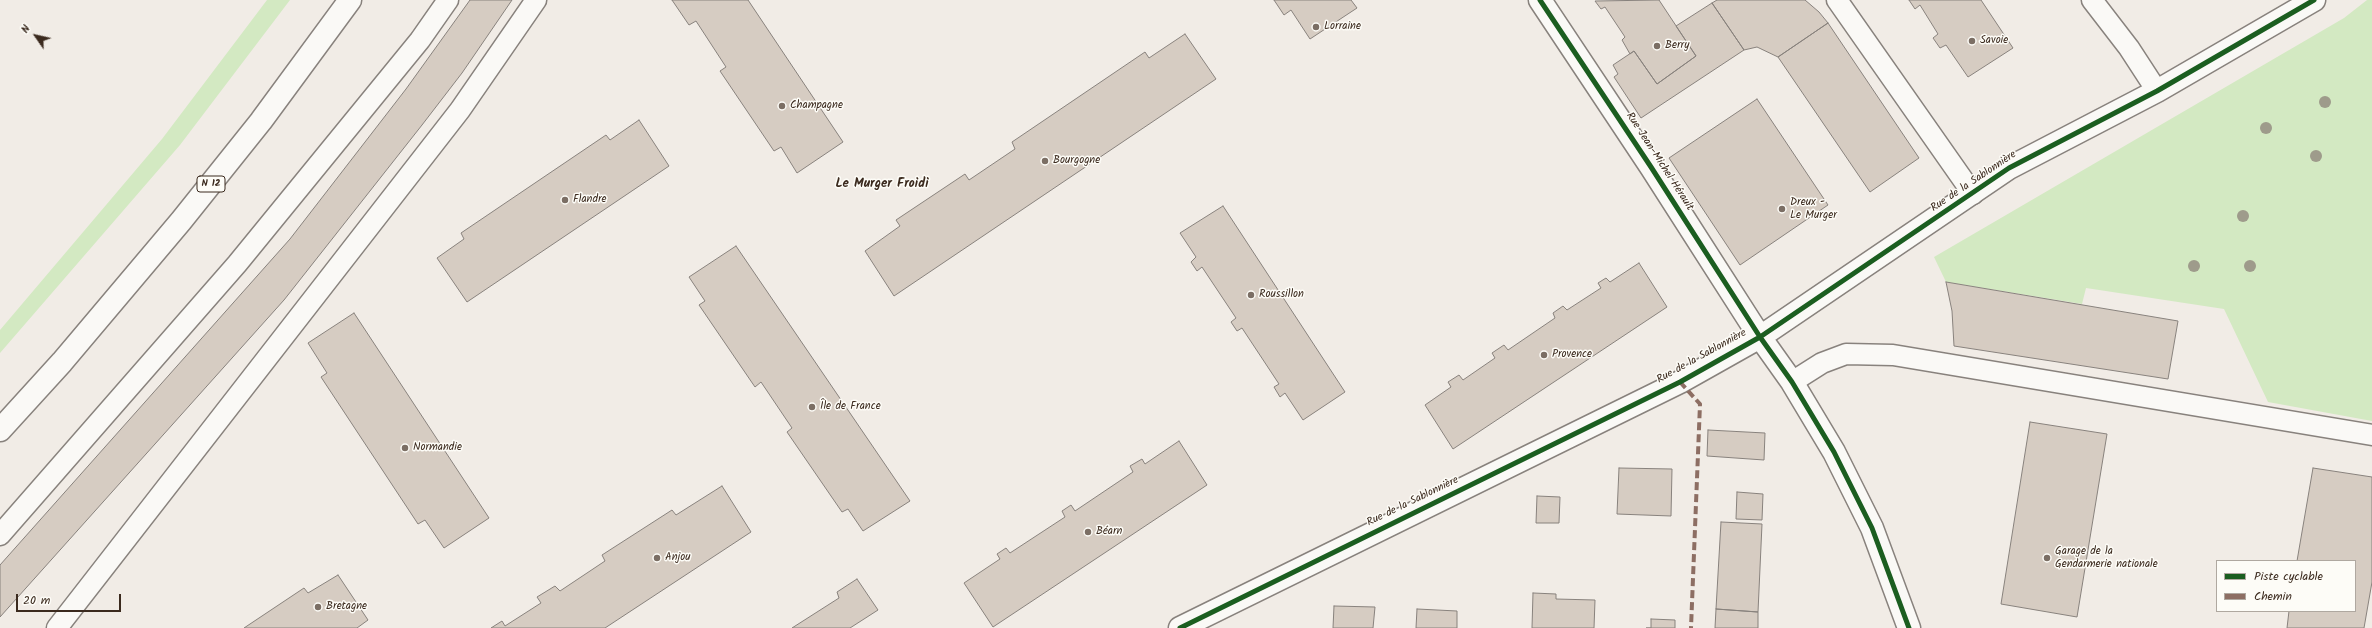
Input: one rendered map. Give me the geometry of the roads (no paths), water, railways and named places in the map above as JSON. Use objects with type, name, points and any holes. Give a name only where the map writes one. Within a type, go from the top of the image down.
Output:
[{"type":"street","name":"N 12","points":[[0,430],[62,362],[186,215],[262,121],[350,0]]},
{"type":"street","name":"Rue Jean-Michel Hérault","points":[[1540,0],[1651,167],[1760,337],[1792,382],[1834,452],[1872,528],[1909,628]]},
{"type":"street","name":"Rue de la Sablonnière","points":[[1180,628],[1680,382],[1760,337],[2009,168],[2157,91],[2314,0]]},
{"type":"lane","points":[[0,535],[236,264],[420,40],[448,0]]},
{"type":"lane","points":[[57,628],[460,110],[536,0]]},
{"type":"lane","points":[[1838,0],[1972,194]]},
{"type":"lane","points":[[2092,0],[2129,48],[2157,91]]},
{"type":"lane","points":[[1792,382],[1822,363],[1846,354],[1893,355],[2372,435]]},
{"type":"place","name":"Lorraine","points":[[1316,27]]},
{"type":"place","name":"Savoie","points":[[1972,41]]},
{"type":"place","name":"Berry","points":[[1657,46]]},
{"type":"place","name":"Champagne","points":[[782,106]]},
{"type":"place","name":"Bourgogne","points":[[1045,161]]},
{"type":"place","name":"Flandre","points":[[565,200]]},
{"type":"place","name":"Dreux - Le Murger","points":[[1782,209]]},
{"type":"place","name":"Roussillon","points":[[1251,295]]},
{"type":"place","name":"Provence","points":[[1544,355]]},
{"type":"place","name":"Île de France","points":[[812,407]]},
{"type":"place","name":"Normandie","points":[[405,448]]},
{"type":"place","name":"Béarn","points":[[1088,532]]},
{"type":"place","name":"Anjou","points":[[657,558]]},
{"type":"place","name":"Garage de la Gendarmerie nationale","points":[[2047,558]]},
{"type":"place","name":"Bretagne","points":[[318,607]]},
{"type":"district","name":"Le Murger Froidi","points":[[882,185]]}]
